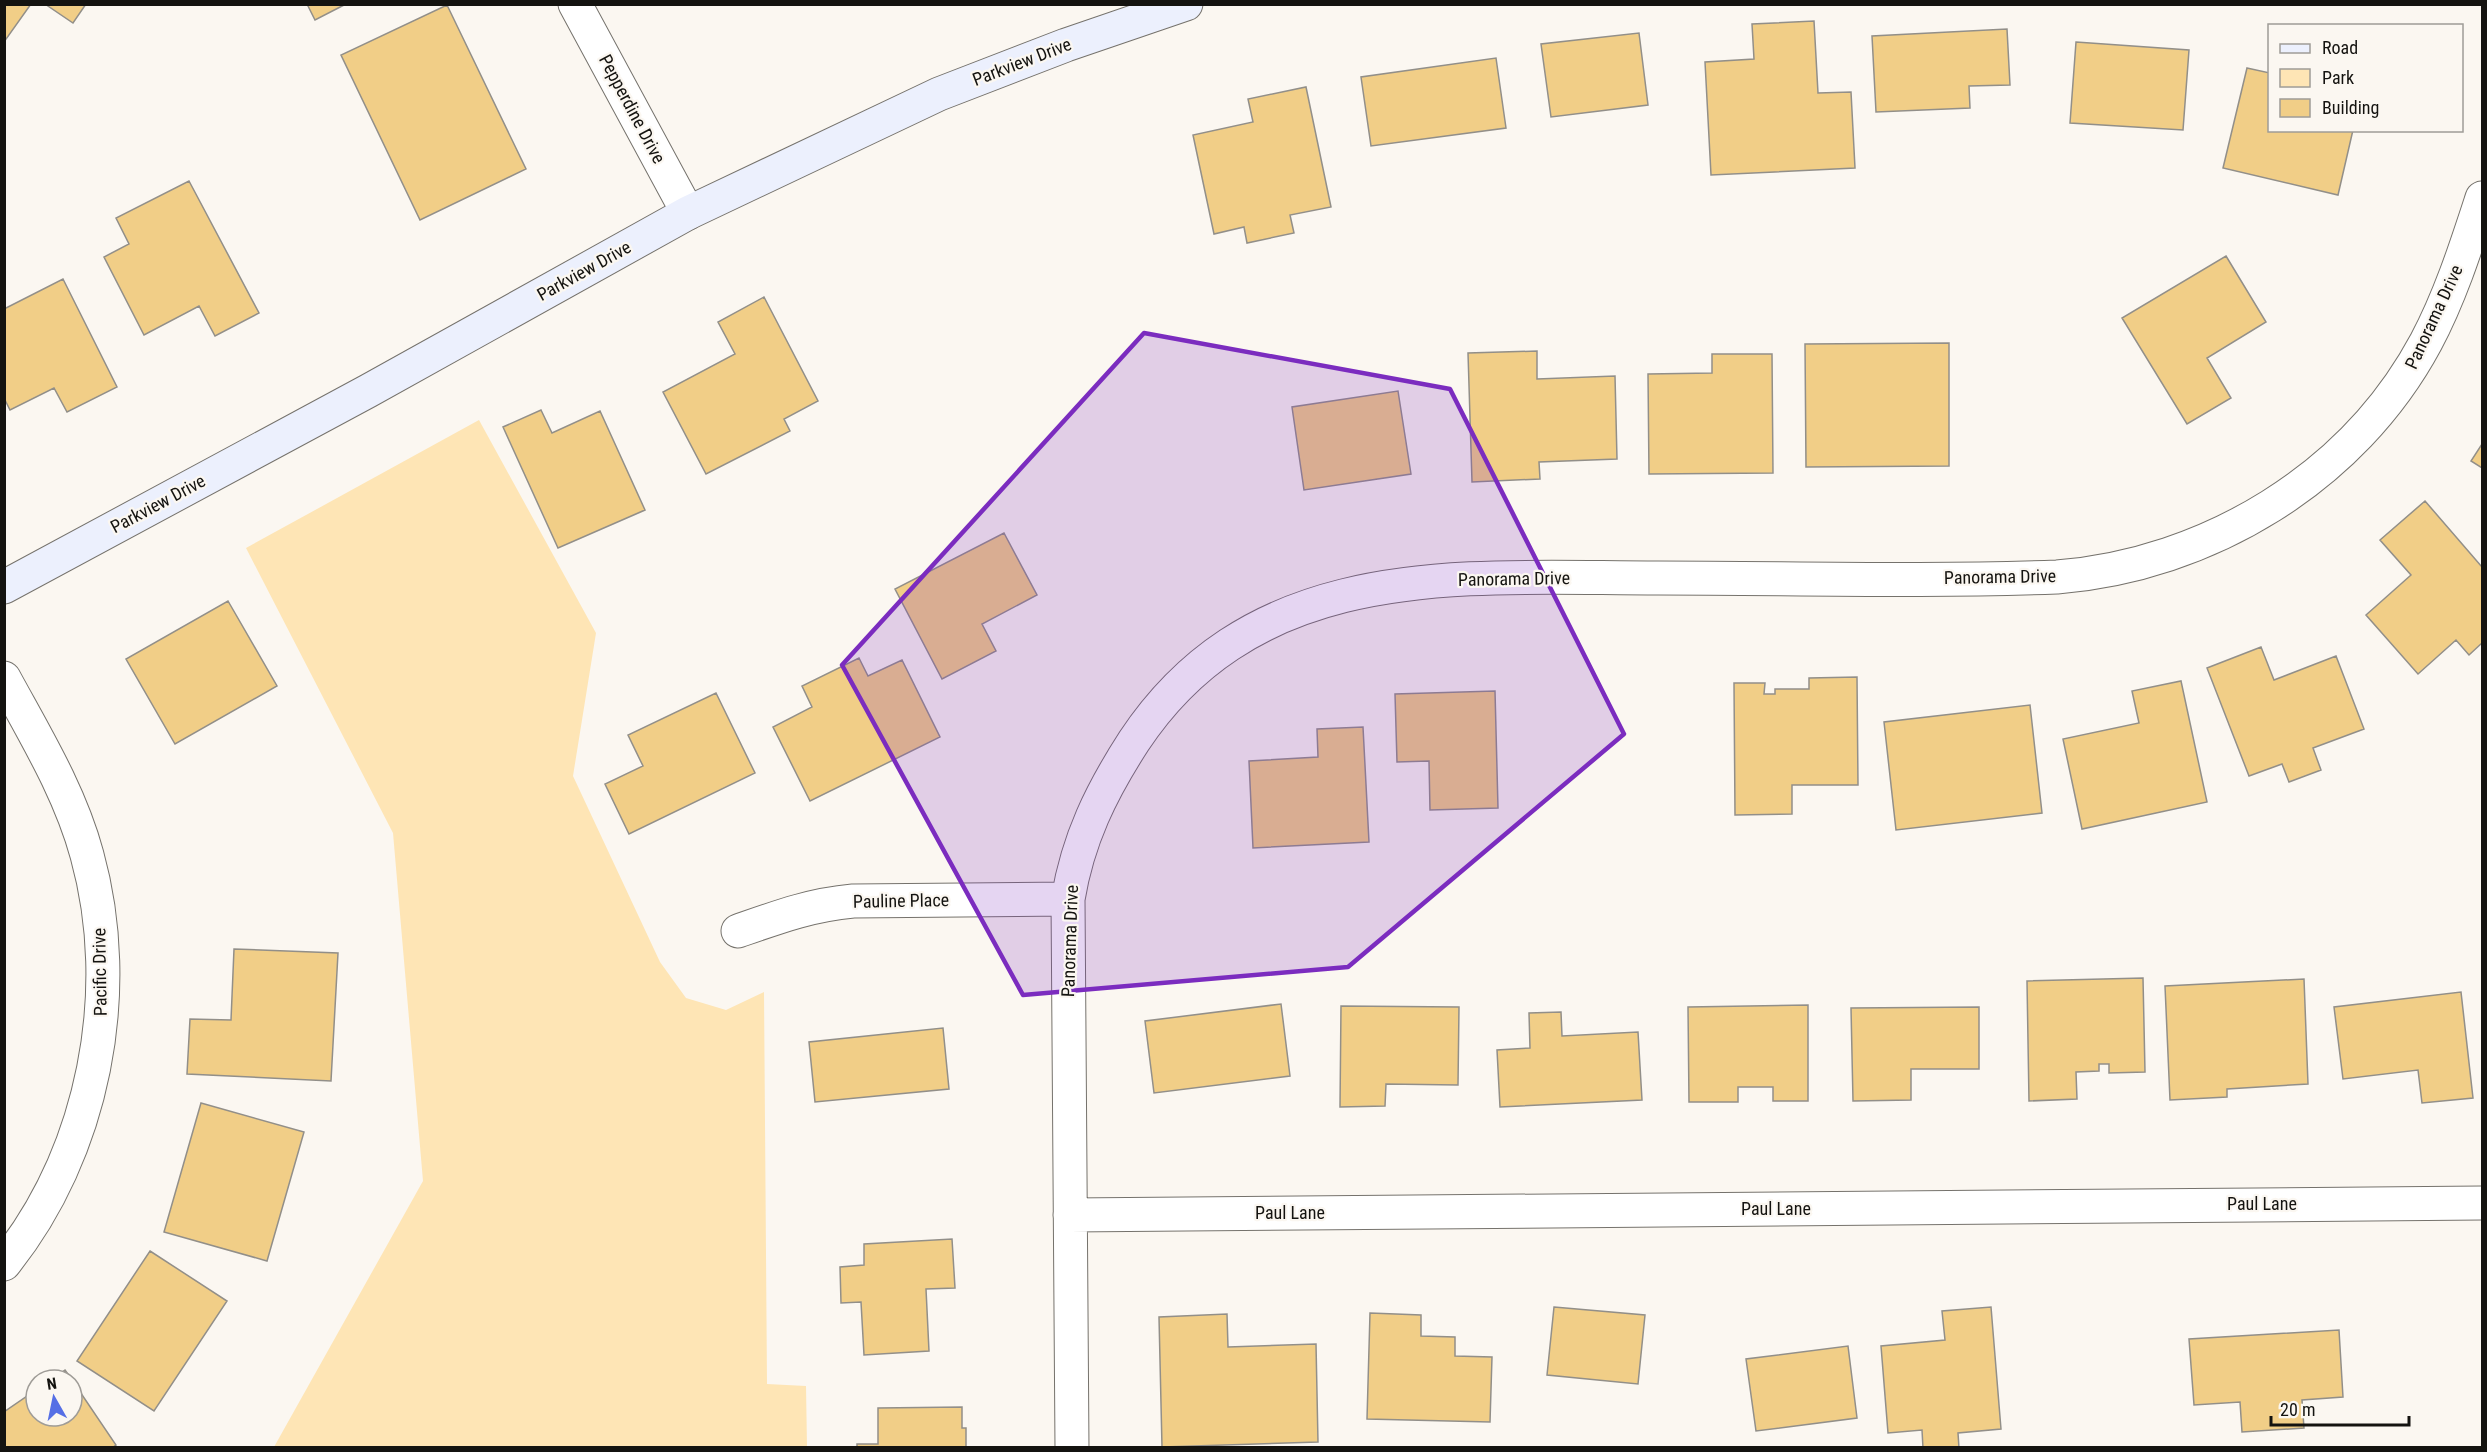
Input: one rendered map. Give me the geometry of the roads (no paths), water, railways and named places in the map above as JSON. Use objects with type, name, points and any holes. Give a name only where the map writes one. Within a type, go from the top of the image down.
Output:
[{"type":"street","name":"Pepperdine Drive","points":[[575,4],[688,213]]},
{"type":"street","name":"Parkview Drive","points":[[4,587],[368,391],[688,213],[939,93],[1066,45],[1186,4]]},
{"type":"street","name":"Panorama Drive","points":[[1072,1448],[1068,899],[1083,835],[1098,803],[1122,760],[1167,698],[1228,645],[1262,625],[1297,609],[1380,586],[1492,578],[2056,577],[2093,574],[2164,557],[2211,539],[2270,507],[2308,481],[2374,417],[2405,377],[2426,342],[2463,256],[2482,198]]},
{"type":"street","name":"Pacific Drive","points":[[4,678],[58,779],[75,820],[87,855],[95,891],[104,968],[97,1048],[81,1117],[67,1155],[49,1193],[4,1264]]},
{"type":"street","name":"Pauline Place","points":[[738,931],[809,906],[830,903],[1068,899]]},
{"type":"street","name":"Paul Lane","points":[[1070,1215],[2482,1203]]}]
